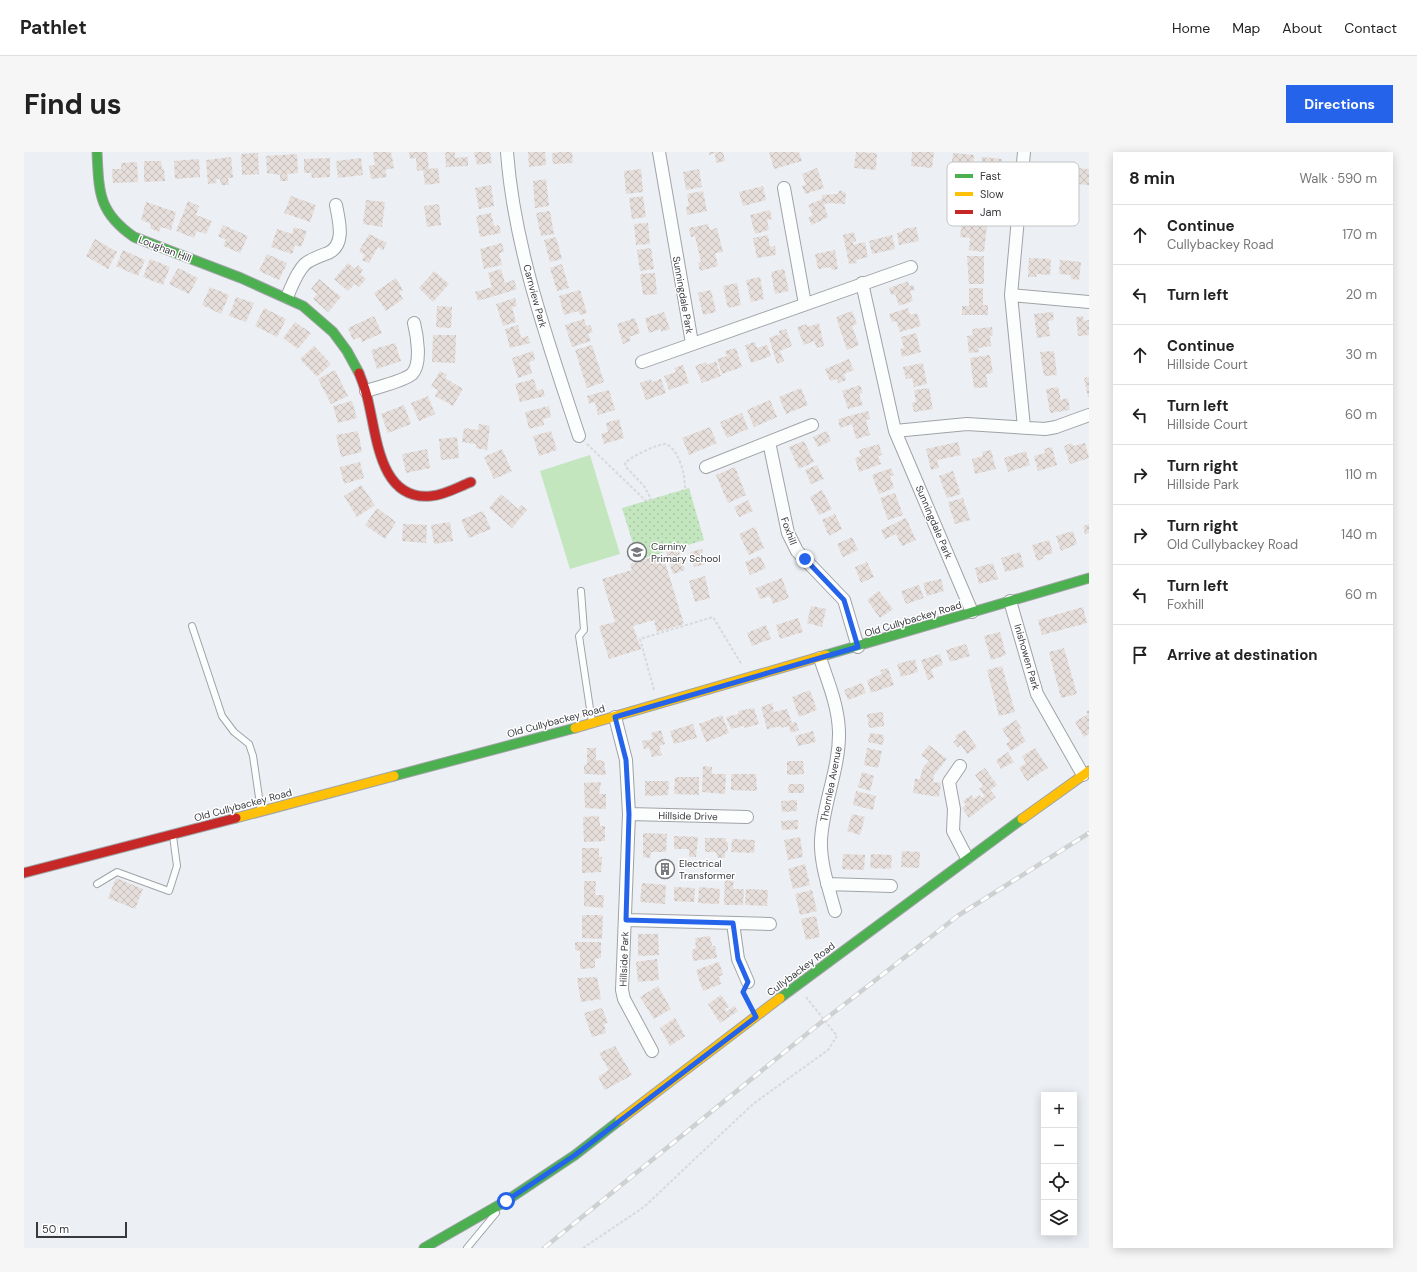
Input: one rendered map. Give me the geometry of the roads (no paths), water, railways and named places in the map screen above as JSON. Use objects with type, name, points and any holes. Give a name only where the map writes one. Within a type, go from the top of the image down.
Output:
[{"type":"street","name":"Loughan Hill","points":[[97,152],[101,202],[111,219],[122,230],[134,237],[287,297],[311,312],[331,331],[354,363],[366,391],[384,467],[396,483],[413,494],[431,496],[471,482]]},
{"type":"street","name":"Carnview Park","points":[[508,152],[509,171],[520,237],[546,336],[579,436]]},
{"type":"street","name":"Sunningdale Park","points":[[659,152],[692,343],[911,267]]},
{"type":"street","points":[[1023,162],[1024,152]]},
{"type":"street","points":[[784,188],[805,304]]},
{"type":"street","points":[[287,297],[304,266],[310,261],[331,252],[337,245],[340,230],[336,205]]},
{"type":"street","points":[[1017,226],[1011,295],[1024,427]]},
{"type":"street","name":"Sunningdale Park","points":[[862,283],[895,431],[972,612]]},
{"type":"street","points":[[1011,295],[1089,302]]},
{"type":"street","points":[[366,391],[408,377],[414,371],[418,363],[417,339],[414,323]]},
{"type":"street","points":[[642,362],[692,343]]},
{"type":"street","points":[[895,431],[960,424],[1052,428],[1089,415]]},
{"type":"street","points":[[706,467],[812,425]]},
{"type":"street","name":"Foxhill","points":[[769,442],[788,533],[801,555],[844,600],[858,647]]},
{"type":"street","name":"Old Cullybackey Road","points":[[24,873],[261,812],[615,717],[858,647],[1089,578]]},
{"type":"street","name":"Inishowen Park","points":[[1010,601],[1037,694],[1086,773]]},
{"type":"street","name":"Thornlea Avenue","points":[[820,658],[836,706],[839,733],[838,749],[821,840],[827,884],[834,911]]},
{"type":"street","name":"Hillside Park","points":[[615,717],[626,760],[629,814],[623,994],[652,1051]]},
{"type":"street","points":[[960,766],[949,782],[954,809],[953,831],[967,858]]},
{"type":"street","name":"Cullybackey Road","points":[[424,1248],[506,1201],[575,1155],[967,858],[1086,773]]},
{"type":"street","name":"Hillside Drive","points":[[629,814],[747,817]]},
{"type":"street","points":[[827,884],[891,886]]},
{"type":"street","points":[[626,920],[770,924]]},
{"type":"street","points":[[733,923],[738,959],[748,982]]},
{"type":"lane","points":[[581,591],[584,630],[579,636],[592,722]]},
{"type":"lane","points":[[192,626],[222,716],[234,732],[249,744],[253,756],[261,812]]},
{"type":"lane","points":[[97,884],[117,872],[169,891],[177,866],[172,835]]},
{"type":"lane","points":[[467,1248],[506,1201]]},
{"type":"railway","points":[[544,1248],[814,1028],[959,915],[1089,833]]},
{"type":"place","name":"Carniny Primary School","points":[[637,552]]},
{"type":"place","name":"Electrical Transformer","points":[[665,869]]}]
